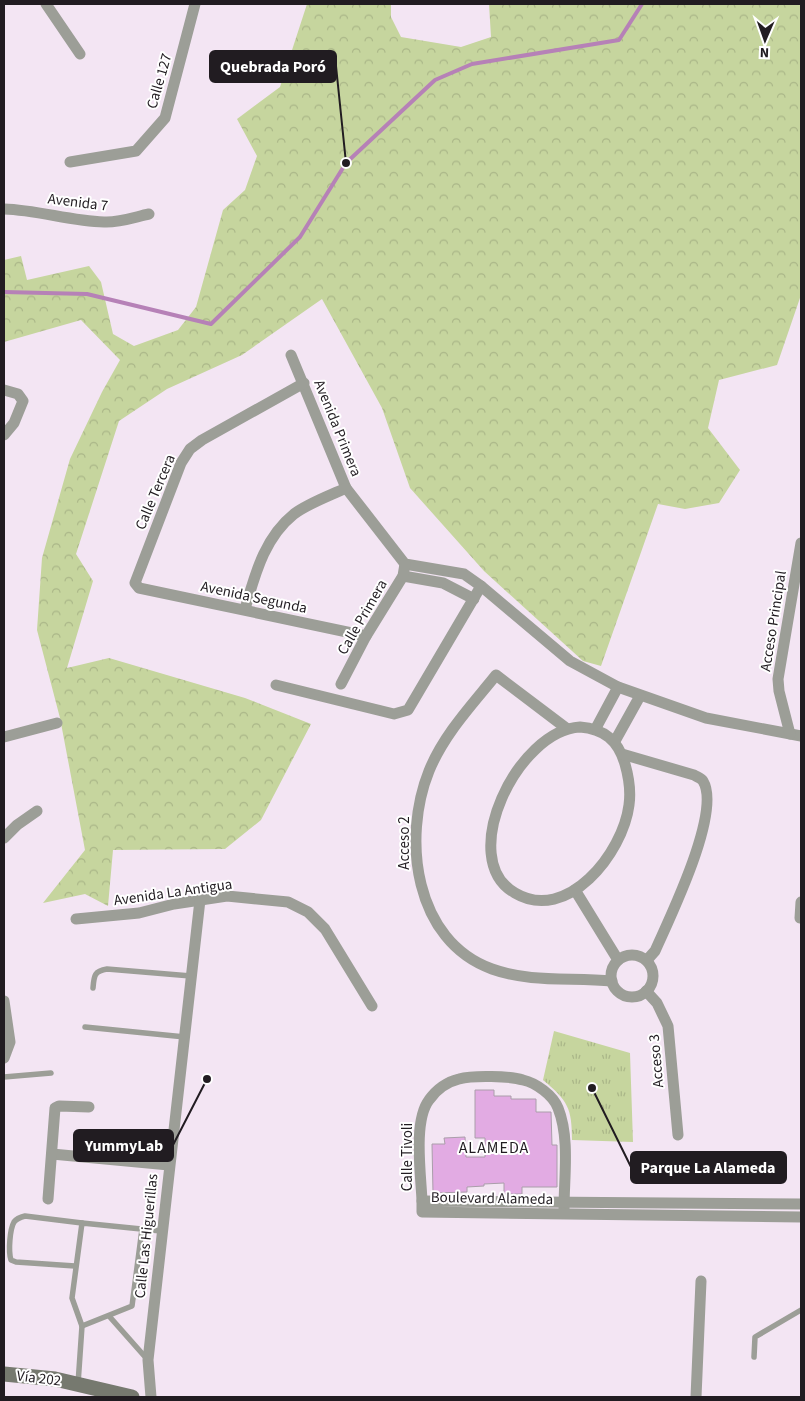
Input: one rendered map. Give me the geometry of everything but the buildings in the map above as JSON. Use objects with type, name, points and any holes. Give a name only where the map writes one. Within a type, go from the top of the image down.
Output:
[{"type":"main road","name":"Vía 202","points":[[4,1374],[27,1375],[78,1384],[132,1397]]},
{"type":"street","name":"Calle 127","points":[[70,162],[136,151],[165,118],[195,4]]},
{"type":"street","points":[[52,6],[80,54]]},
{"type":"street","name":"Avenida 7","points":[[4,208],[25,209],[68,218],[106,223],[149,214]]},
{"type":"street","name":"Avenida Primera","points":[[291,355],[346,488],[406,564]]},
{"type":"street","name":"Calle Tercera","points":[[136,586],[164,504],[181,462],[190,449],[202,440],[304,383]]},
{"type":"street","points":[[4,390],[18,394],[23,401],[14,423],[4,436]]},
{"type":"street","points":[[245,610],[258,567],[269,542],[279,529],[295,514],[346,488]]},
{"type":"street","name":"Acceso Principal","points":[[796,735],[779,691],[778,679],[801,543]]},
{"type":"street","points":[[406,564],[464,574],[482,586],[570,661],[618,687],[706,718],[796,735]]},
{"type":"street","name":"Calle Primera","points":[[341,684],[366,636],[403,576],[406,564]]},
{"type":"street","points":[[403,576],[442,583],[474,599]]},
{"type":"street","name":"Avenida Segunda","points":[[136,586],[366,636]]},
{"type":"street","points":[[276,685],[394,714],[408,710],[482,586]]},
{"type":"street","name":"Acceso 2","points":[[566,728],[496,675],[446,738],[430,769],[421,796],[417,832],[417,867],[431,912],[444,932],[474,960],[490,969],[517,977],[612,981]]},
{"type":"street","points":[[596,728],[618,687]]},
{"type":"street","points":[[615,741],[640,696]]},
{"type":"street","points":[[4,737],[57,723]]},
{"type":"street","points":[[566,728],[596,728],[615,741],[622,754],[630,782],[629,807],[620,834],[606,859],[590,878],[575,890],[555,899],[540,902],[526,900],[502,883],[495,871],[492,855],[496,812],[510,780],[524,760],[543,741],[566,728]]},
{"type":"street","points":[[622,754],[694,775],[702,780],[706,787],[707,802],[698,850],[654,951],[647,960]]},
{"type":"street","points":[[4,838],[17,825],[37,811]]},
{"type":"street","points":[[575,890],[618,960]]},
{"type":"street","name":"Avenida La Antigua","points":[[76,919],[139,913],[174,904],[227,896],[253,897],[288,902],[308,912],[325,929],[372,1006]]},
{"type":"street","name":"Calle Las Higuerillas","points":[[151,1397],[148,1360],[161,1231],[200,900]]},
{"type":"street","points":[[800,918],[801,902]]},
{"type":"street","points":[[629,955],[642,957],[647,960],[651,966],[653,980],[646,992],[633,997],[620,993],[612,981],[612,970],[618,960],[629,955]]},
{"type":"street","name":"Acceso 3","points":[[646,992],[657,1003],[668,1026],[678,1135]]},
{"type":"street","points":[[4,1001],[10,1042],[4,1058]]},
{"type":"street","name":"Calle Tivoli","points":[[422,1201],[420,1127],[422,1114],[428,1100],[441,1087],[460,1078],[495,1077],[524,1080],[543,1090],[557,1106],[564,1127],[564,1208]]},
{"type":"street","points":[[48,1199],[55,1108],[59,1106],[89,1106]]},
{"type":"street","points":[[52,1154],[169,1165]]},
{"type":"street","name":"Boulevard Alameda","points":[[422,1201],[671,1215],[801,1217]]},
{"type":"street","points":[[671,1203],[671,1215]]},
{"type":"street","name":"Boulevard Alameda","points":[[564,1208],[671,1203],[801,1204]]},
{"type":"street","points":[[782,1204],[782,1216]]},
{"type":"street","points":[[696,1397],[701,1281]]},
{"type":"lane","points":[[93,988],[95,974],[98,970],[106,969],[191,976]]},
{"type":"lane","points":[[85,1027],[185,1036]]},
{"type":"lane","points":[[4,1077],[51,1073]]},
{"type":"lane","points":[[75,1266],[16,1262],[11,1260],[13,1223],[18,1218],[25,1216],[161,1231]]},
{"type":"lane","points":[[78,1384],[82,1326],[72,1298],[82,1223]]},
{"type":"lane","points":[[82,1326],[127,1309],[134,1302],[142,1229]]},
{"type":"lane","points":[[754,1357],[755,1338],[801,1310]]},
{"type":"lane","points":[[109,1316],[148,1360]]},
{"type":"green space","points":[[307,4],[391,4],[391,17],[401,37],[461,47],[491,37],[489,4],[801,4],[801,295],[777,365],[719,380],[708,428],[740,470],[719,503],[685,509],[658,504],[601,666],[583,661],[484,571],[410,488],[382,408],[322,299],[242,355],[167,389],[119,421],[76,554],[93,581],[67,668],[109,658],[245,698],[311,724],[261,820],[225,849],[113,850],[108,906],[85,894],[43,903],[85,850],[60,718],[37,630],[42,558],[70,459],[102,392],[120,360],[81,320],[4,342],[4,260],[21,256],[27,280],[89,266],[101,282],[113,334],[134,346],[178,330],[196,307],[223,210],[245,190],[257,156],[237,119],[280,87]]},
{"type":"green space","points":[[554,1031],[630,1053],[633,1142],[572,1140],[571,1120],[567,1106],[558,1094],[543,1080]]},
{"type":"waterway","points":[[4,292],[87,294],[211,324],[300,237],[346,163],[435,80],[472,64],[619,40],[642,4]]},
{"type":"place","name":"Quebrada Poró","points":[[346,163]]},
{"type":"place","name":"YummyLab","points":[[207,1079]]},
{"type":"place","name":"Parque La Alameda","points":[[592,1088]]},
{"type":"district","name":"ALAMEDA","points":[[494,1147]]}]
